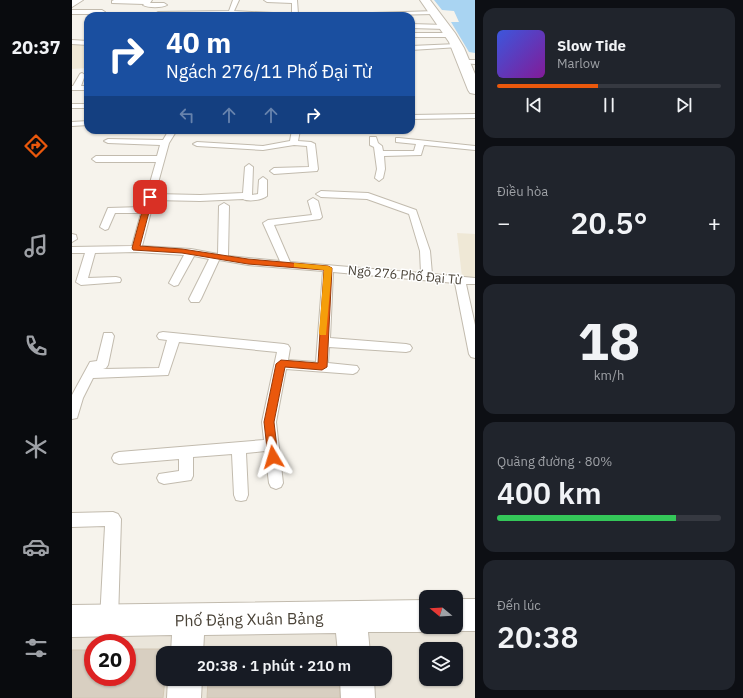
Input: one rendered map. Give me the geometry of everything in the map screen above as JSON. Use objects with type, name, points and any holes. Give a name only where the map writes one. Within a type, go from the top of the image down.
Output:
[{"type":"street","points":[[72,4],[78,0]]},
{"type":"street","points":[[425,0],[426,4],[434,12],[469,62],[475,90]]},
{"type":"street","points":[[463,616],[475,615]]},
{"type":"street","name":"Phố Đặng Xuân Bảng","points":[[72,621],[419,616]]},
{"type":"street","points":[[350,617],[353,646]]},
{"type":"street","points":[[187,646],[189,620]]},
{"type":"street","points":[[184,698],[185,686]]},
{"type":"street","points":[[357,686],[358,698]]},
{"type":"lane","points":[[231,12],[236,0]]},
{"type":"lane","points":[[267,0],[295,0],[295,12]]},
{"type":"lane","points":[[114,2],[149,3],[160,8],[158,12]]},
{"type":"lane","points":[[149,3],[146,5],[164,5]]},
{"type":"lane","points":[[195,12],[197,5]]},
{"type":"lane","points":[[246,12],[248,6]]},
{"type":"lane","points":[[370,8],[371,12]]},
{"type":"lane","points":[[72,12],[102,12]]},
{"type":"lane","points":[[415,15],[434,12]]},
{"type":"lane","points":[[415,27],[448,31]]},
{"type":"lane","points":[[415,35],[448,31]]},
{"type":"lane","points":[[72,42],[84,43]]},
{"type":"lane","points":[[415,48],[457,46]]},
{"type":"lane","points":[[74,88],[82,75]]},
{"type":"lane","points":[[72,106],[84,106]]},
{"type":"lane","points":[[415,117],[475,116]]},
{"type":"lane","points":[[72,124],[84,123]]},
{"type":"lane","points":[[136,248],[165,143],[171,134]]},
{"type":"lane","points":[[294,143],[295,134]]},
{"type":"lane","points":[[373,139],[374,145],[378,146],[380,154],[381,168],[379,178]]},
{"type":"lane","points":[[399,140],[475,148]]},
{"type":"lane","points":[[108,141],[165,143]]},
{"type":"lane","points":[[197,144],[263,148],[294,143],[311,144],[314,169],[274,171]]},
{"type":"lane","points":[[380,154],[418,153],[420,143]]},
{"type":"lane","points":[[96,159],[159,163]]},
{"type":"lane","points":[[120,167],[159,163]]},
{"type":"lane","points":[[246,196],[249,167]]},
{"type":"lane","points":[[150,197],[200,198],[246,196],[246,198],[262,196],[263,180]]},
{"type":"lane","points":[[321,194],[368,196],[413,212],[424,251],[427,277]]},
{"type":"lane","points":[[286,264],[265,223],[320,217],[313,201]]},
{"type":"lane","points":[[195,299],[219,258],[224,206]]},
{"type":"lane","points":[[105,227],[111,210],[146,210]]},
{"type":"lane","name":"Ngõ 276 Phố Đại Từ","points":[[72,250],[136,248],[191,252],[219,258],[460,280],[475,280]]},
{"type":"lane","points":[[90,250],[81,282],[116,280]]},
{"type":"lane","points":[[174,283],[191,252]]},
{"type":"lane","points":[[322,367],[328,268]]},
{"type":"lane","points":[[460,280],[475,354]]},
{"type":"lane","points":[[72,414],[74,398],[90,374],[94,365],[102,365],[108,336]]},
{"type":"lane","points":[[90,374],[164,372],[169,337],[284,348],[269,422],[276,483]]},
{"type":"lane","points":[[323,342],[406,348]]},
{"type":"lane","points":[[281,364],[353,368]]},
{"type":"lane","points":[[119,458],[271,445]]},
{"type":"lane","points":[[240,447],[241,495]]},
{"type":"lane","points":[[164,478],[186,476],[186,452]]},
{"type":"lane","points":[[72,520],[113,518],[109,621]]},
{"type":"shaded area","points":[[72,44],[84,45],[84,68],[72,69]]},
{"type":"shaded area","points":[[457,233],[475,234],[475,278],[462,277]]},
{"type":"shaded area","points":[[475,622],[475,698],[72,698],[72,633],[419,628],[419,634],[463,634],[463,625]]},
{"type":"water","points":[[434,0],[475,0],[475,53],[469,52],[451,22],[459,22],[454,11],[442,10]]},
{"type":"building","points":[[136,649],[156,649],[156,686],[164,686],[163,698],[72,698],[72,650],[84,650],[84,686],[136,686]]},
{"type":"building","points":[[208,686],[339,686],[340,698],[207,698]]},
{"type":"slow traffic","points":[[296,265],[328,268],[323,333]]},
{"type":"route","points":[[150,197],[136,248],[191,252],[248,262],[328,268],[322,367],[281,364],[269,422],[273,457]]}]
